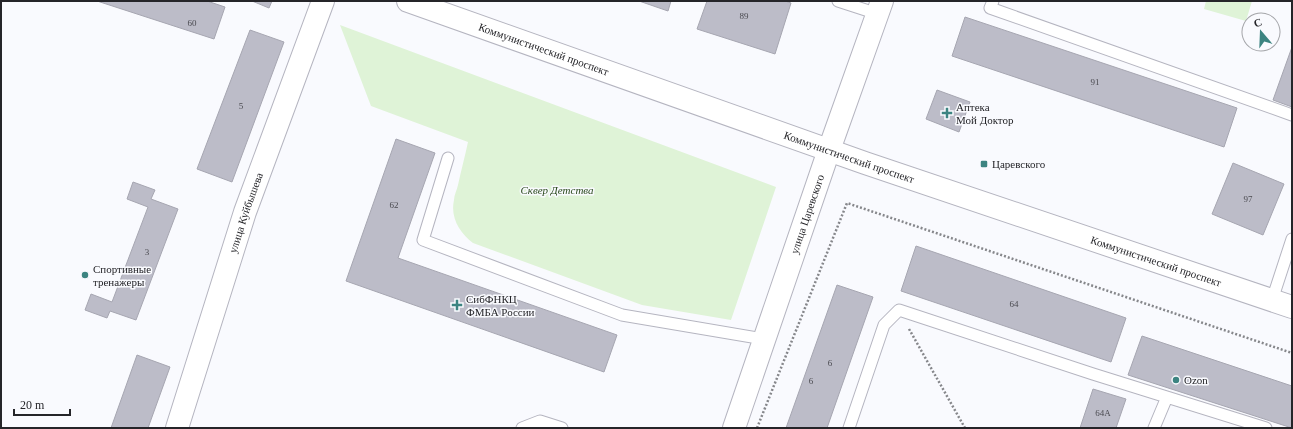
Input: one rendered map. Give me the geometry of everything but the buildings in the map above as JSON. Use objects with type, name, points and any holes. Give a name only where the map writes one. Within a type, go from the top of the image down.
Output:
[{"type":"main road","name":"улица Куйбышева","points":[[177,428],[245,212],[323,1]]},
{"type":"main road","name":"Коммунистический проспект","points":[[408,1],[829,150],[1282,304]]},
{"type":"main road","name":"улица Царевского","points":[[734,428],[829,150],[880,7]]},
{"type":"lane","points":[[838,1],[880,7]]},
{"type":"lane","points":[[992,1],[990,8],[1292,115]]},
{"type":"lane","points":[[448,158],[423,240],[622,315],[764,339]]},
{"type":"lane","points":[[1282,304],[1292,239]]},
{"type":"lane","points":[[849,428],[884,325],[899,310],[1266,428]]},
{"type":"lane","points":[[1154,428],[1167,397]]},
{"type":"lane","points":[[522,428],[540,421],[562,428]]},
{"type":"path","points":[[758,428],[847,203],[1292,352]]},
{"type":"path","points":[[899,310],[965,428]]},
{"type":"green space","points":[[1206,1],[1252,1],[1249,12],[1241,12],[1241,20],[1204,9]]},
{"type":"green space","name":"Сквер Детства","points":[[340,25],[776,187],[731,320],[642,305],[473,243],[460,230],[453,213],[454,196],[458,187],[468,142],[371,106]]},
{"type":"place","name":"Аптека Мой Доктор","points":[[947,113]]},
{"type":"place","name":"Царевского","points":[[984,164]]},
{"type":"place","name":"Спортивные тренажеры","points":[[85,275]]},
{"type":"place","name":"СибФНКЦ ФМБА России","points":[[457,305]]},
{"type":"place","name":"Ozon","points":[[1176,380]]}]
